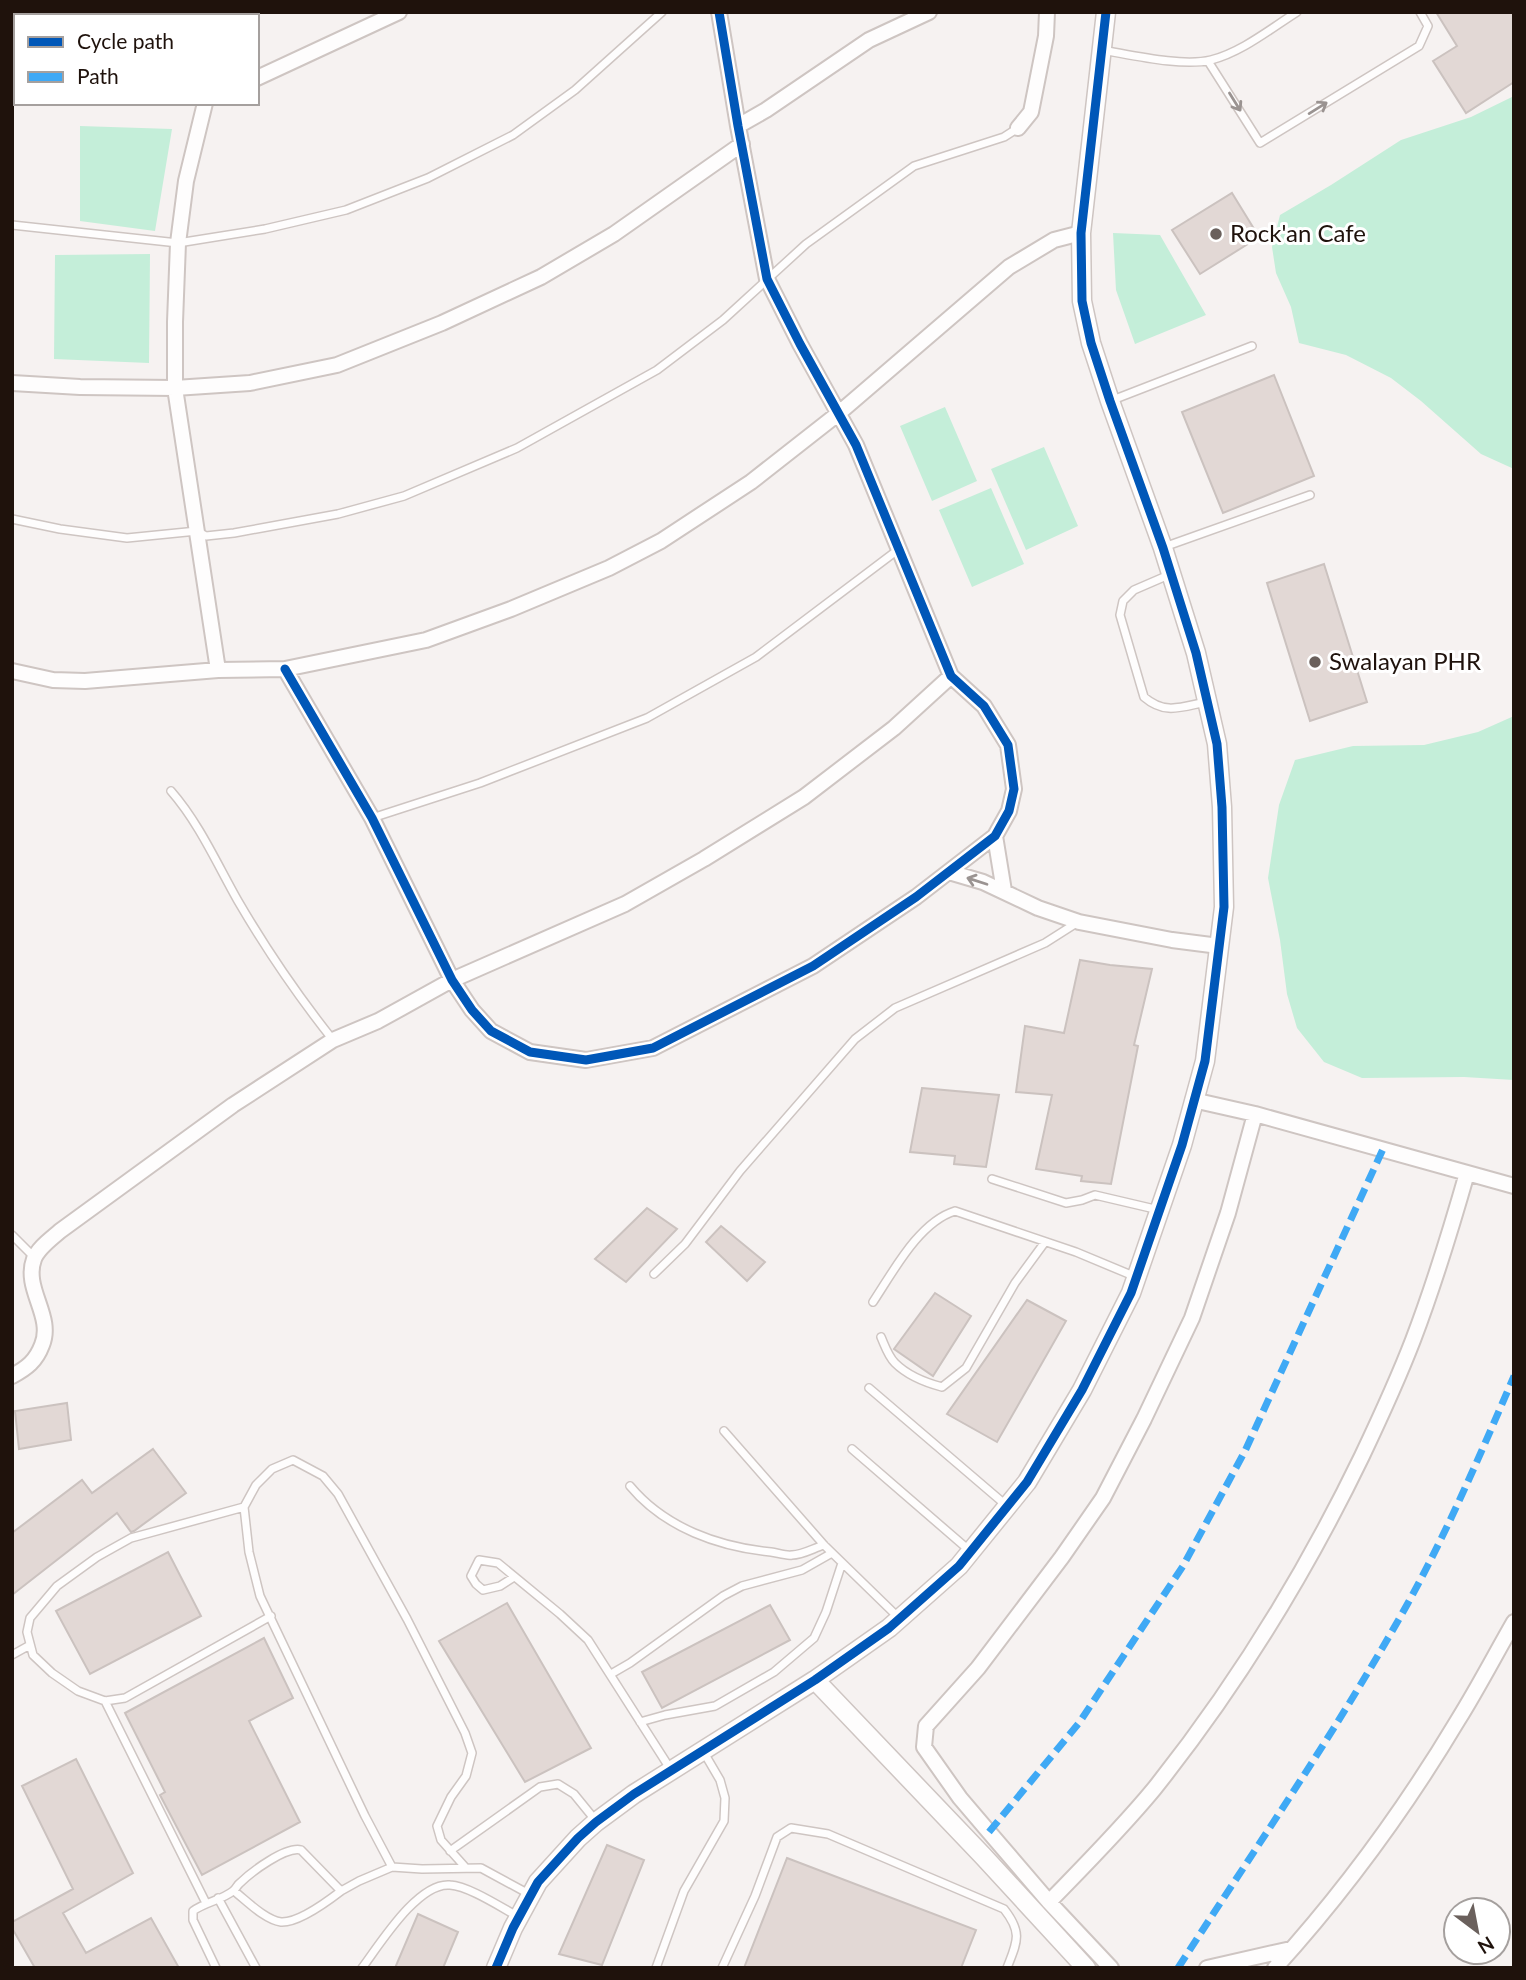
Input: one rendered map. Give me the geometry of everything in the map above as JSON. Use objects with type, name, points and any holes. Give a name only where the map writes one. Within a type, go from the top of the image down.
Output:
[{"type":"street","points":[[259,77],[399,12]]},
{"type":"street","points":[[285,669],[372,818],[452,980],[472,1010],[491,1031],[530,1052],[586,1060],[653,1048],[813,966],[916,897],[995,836],[1009,811],[1014,789],[1008,745],[984,706],[951,676],[856,445],[800,344],[768,279],[741,144],[719,12]]},
{"type":"street","points":[[738,127],[869,40],[929,12]]},
{"type":"street","points":[[1018,128],[1031,112],[1046,36],[1047,12]]},
{"type":"street","points":[[496,1968],[538,1882],[596,1822],[671,1770],[815,1680],[889,1628],[959,1566],[971,1552],[1027,1482],[1082,1390],[1131,1293],[1182,1145],[1205,1061],[1224,907],[1222,807],[1217,744],[1196,653],[1163,548],[1091,343],[1082,301],[1081,233],[1107,12]]},
{"type":"street","points":[[205,105],[186,180],[178,243],[175,388],[219,670]]},
{"type":"street","points":[[12,383],[175,388],[250,383],[337,365],[442,323],[541,277],[614,234],[741,144]]},
{"type":"street","points":[[12,671],[53,680],[85,681],[219,670],[285,669],[426,640],[511,609],[609,568],[661,541],[751,482],[839,413],[1009,267],[1054,240],[1081,233]]},
{"type":"street","points":[[12,1376],[29,1366],[39,1353],[45,1337],[45,1322],[33,1285],[32,1269],[34,1257],[60,1231],[233,1105],[333,1040],[378,1021],[452,980],[625,904],[804,797],[894,729],[951,676]]},
{"type":"street","points":[[995,836],[1004,891]]},
{"type":"street","points":[[949,872],[983,882],[1038,908],[1079,922],[1219,946]]},
{"type":"street","points":[[1193,1100],[1255,1114],[1514,1186]]},
{"type":"street","points":[[1111,1968],[1049,1902],[960,1798],[924,1747],[926,1726],[978,1668],[1103,1498],[1192,1318],[1228,1213],[1255,1114]]},
{"type":"street","points":[[1049,1902],[1116,1833],[1152,1791],[1239,1675],[1293,1589],[1346,1489],[1412,1342],[1468,1173]]},
{"type":"street","points":[[1275,1968],[1347,1881],[1410,1795],[1458,1721],[1514,1622]]},
{"type":"street","points":[[815,1680],[983,1856],[1083,1966]]},
{"type":"street","points":[[1207,1968],[1291,1949]]},
{"type":"lane","points":[[12,225],[178,243],[265,229],[345,210],[428,178],[513,135],[575,90],[662,12]]},
{"type":"lane","points":[[1101,50],[1176,61],[1208,61],[1238,49],[1297,12]]},
{"type":"lane","points":[[1208,61],[1260,144],[1419,46],[1428,26],[1420,12]]},
{"type":"lane","points":[[12,519],[60,529],[128,538],[197,531],[206,536],[338,514],[404,496],[517,448],[657,370],[723,320],[806,244],[914,166],[1004,136],[1018,128]]},
{"type":"lane","points":[[1110,401],[1252,346]]},
{"type":"lane","points":[[1163,548],[1310,495]]},
{"type":"lane","points":[[372,818],[480,783],[648,718],[756,657],[899,548]]},
{"type":"lane","points":[[1171,573],[1134,590],[1123,601],[1120,615],[1144,697],[1154,706],[1170,709],[1207,702]]},
{"type":"lane","points":[[171,791],[183,805],[240,904],[302,1002],[333,1040]]},
{"type":"lane","points":[[654,1274],[685,1244],[740,1171],[855,1039],[895,1008],[1045,943],[1079,922]]},
{"type":"lane","points":[[992,1179],[1066,1203],[1095,1195],[1160,1210]]},
{"type":"lane","points":[[873,1302],[922,1233],[943,1215],[955,1211],[1076,1252],[1137,1277]]},
{"type":"lane","points":[[12,1235],[34,1257]]},
{"type":"lane","points":[[881,1337],[896,1364],[926,1383],[942,1387],[966,1368],[1015,1283],[1045,1242]]},
{"type":"lane","points":[[869,1388],[1007,1506]]},
{"type":"lane","points":[[724,1431],[824,1545],[900,1619]]},
{"type":"lane","points":[[852,1449],[971,1552]]},
{"type":"lane","points":[[392,1867],[260,1596],[249,1552],[244,1507],[256,1485],[272,1469],[293,1460],[323,1476],[338,1494],[407,1619],[465,1733],[472,1753],[466,1776],[437,1826],[441,1840],[466,1868]]},
{"type":"lane","points":[[630,1486],[645,1503],[710,1541],[747,1550],[793,1555],[824,1545]]},
{"type":"lane","points":[[244,1507],[131,1538],[97,1557],[57,1586],[30,1618],[27,1632],[30,1645],[33,1655],[52,1673],[78,1691],[105,1701],[125,1698],[271,1616]]},
{"type":"lane","points":[[611,1674],[723,1596],[742,1586],[802,1570],[832,1553]]},
{"type":"lane","points":[[514,1577],[500,1586],[483,1590],[471,1576],[479,1560],[498,1563],[588,1640],[671,1770]]},
{"type":"lane","points":[[640,1723],[665,1715],[715,1706],[774,1672],[814,1638],[826,1612],[842,1563]]},
{"type":"lane","points":[[12,1655],[30,1645]]},
{"type":"lane","points":[[105,1701],[206,1903]]},
{"type":"lane","points":[[656,1968],[684,1891],[723,1821],[725,1798],[720,1780],[702,1751]]},
{"type":"lane","points":[[450,1852],[540,1787],[558,1784],[574,1794],[596,1822]]},
{"type":"lane","points":[[722,1968],[755,1896],[777,1837],[791,1828],[828,1834],[1004,1909],[1014,1922],[1018,1941],[1007,1968]]},
{"type":"lane","points":[[216,1968],[192,1915],[194,1911],[234,1891],[238,1884],[251,1874],[286,1851],[295,1848],[301,1850],[341,1891]]},
{"type":"lane","points":[[234,1891],[279,1922],[291,1921],[359,1881],[392,1867],[481,1868],[530,1895]]},
{"type":"lane","points":[[362,1968],[409,1906],[431,1888],[450,1885],[477,1894],[519,1917]]},
{"type":"lane","points":[[218,1898],[256,1968]]},
{"type":"green space","points":[[1514,96],[1514,469],[1481,454],[1391,378],[1346,355],[1299,343],[1291,307],[1276,273],[1272,247],[1280,215],[1401,140],[1471,117]]},
{"type":"green space","points":[[80,126],[172,129],[155,231],[80,221]]},
{"type":"green space","points":[[1113,233],[1160,235],[1206,315],[1135,344],[1116,290]]},
{"type":"green space","points":[[150,254],[149,363],[54,359],[55,255]]},
{"type":"green space","points":[[945,407],[977,481],[932,501],[900,426]]},
{"type":"green space","points":[[1044,447],[1078,526],[1026,550],[991,469]]},
{"type":"green space","points":[[991,488],[1024,564],[972,587],[939,510]]},
{"type":"green space","points":[[1514,716],[1514,1080],[1464,1077],[1362,1078],[1324,1062],[1297,1028],[1287,994],[1268,878],[1279,805],[1295,760],[1353,746],[1424,745],[1478,732]]},
{"type":"building","points":[[1436,12],[1514,12],[1514,82],[1466,113],[1433,61],[1457,46]]},
{"type":"building","name":"Rock'an Cafe","points":[[1232,193],[1259,237],[1200,274],[1172,230]]},
{"type":"building","points":[[1274,375],[1314,476],[1223,513],[1182,412]]},
{"type":"building","points":[[1324,564],[1367,702],[1310,721],[1267,583]]},
{"type":"building","points":[[1080,960],[1152,969],[1134,1045],[1138,1046],[1111,1184],[1081,1181],[1082,1176],[1036,1169],[1052,1095],[1016,1092],[1025,1026],[1064,1033]]},
{"type":"building","points":[[922,1088],[999,1095],[986,1167],[954,1164],[955,1156],[910,1152]]},
{"type":"building","points":[[647,1208],[677,1229],[626,1282],[595,1259]]},
{"type":"building","points":[[721,1226],[765,1262],[747,1281],[706,1242]]},
{"type":"building","points":[[935,1293],[971,1316],[933,1376],[894,1349]]},
{"type":"building","points":[[1027,1300],[1066,1321],[997,1442],[947,1414]]},
{"type":"building","points":[[67,1403],[71,1440],[19,1449],[15,1411]]},
{"type":"building","points":[[153,1449],[186,1493],[131,1532],[117,1513],[12,1595],[12,1533],[82,1480],[92,1493]]},
{"type":"building","points":[[168,1552],[201,1616],[90,1674],[56,1611]]},
{"type":"building","points":[[507,1603],[591,1748],[525,1782],[439,1641]]},
{"type":"building","points":[[770,1605],[790,1640],[662,1708],[642,1672]]},
{"type":"building","points":[[264,1638],[293,1698],[249,1721],[300,1822],[202,1875],[160,1795],[165,1792],[125,1713]]},
{"type":"building","points":[[76,1759],[133,1873],[63,1913],[86,1953],[151,1918],[179,1968],[35,1968],[12,1928],[12,1922],[73,1889],[22,1786]]},
{"type":"building","points":[[607,1845],[644,1860],[602,1965],[559,1954]]},
{"type":"building","points":[[787,1858],[976,1930],[961,1968],[744,1968]]},
{"type":"building","points":[[418,1914],[458,1932],[443,1968],[395,1968]]},
{"type":"marked path","points":[[989,1832],[1079,1723],[1183,1566],[1245,1451],[1383,1149]]},
{"type":"marked path","points":[[1178,1968],[1325,1742],[1408,1603],[1477,1462],[1514,1376]]},
{"type":"cycle path","points":[[285,669],[372,818],[452,980],[472,1010],[491,1031],[530,1052],[586,1060],[653,1048],[813,966],[916,897],[995,836],[1009,811],[1014,789],[1008,745],[984,706],[951,676],[856,445],[767,279],[719,12]]},
{"type":"cycle path","points":[[496,1968],[513,1928],[538,1882],[596,1822],[634,1794],[815,1680],[889,1628],[959,1566],[1027,1482],[1082,1390],[1131,1293],[1182,1145],[1205,1061],[1224,907],[1222,807],[1217,744],[1196,653],[1163,548],[1091,343],[1082,301],[1081,233],[1106,12]]},
{"type":"place","name":"Rock'an Cafe","points":[[1216,234]]},
{"type":"place","name":"Swalayan PHR","points":[[1315,662]]}]
